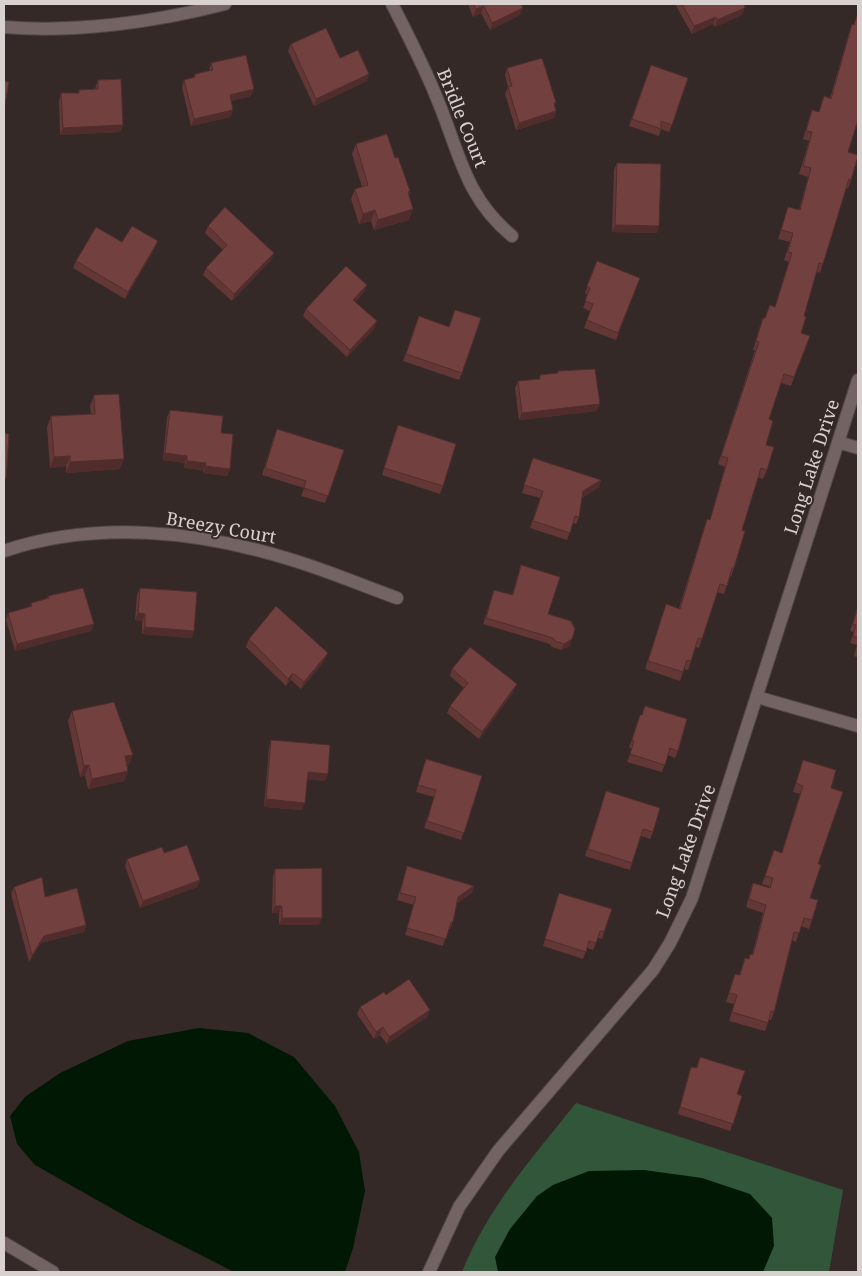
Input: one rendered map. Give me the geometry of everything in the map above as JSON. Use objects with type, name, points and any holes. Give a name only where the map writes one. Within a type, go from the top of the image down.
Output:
[{"type":"street","points":[[4,27],[138,23],[225,4]]},
{"type":"street","name":"Bridle Court","points":[[392,4],[438,101],[461,165],[493,220],[512,236]]},
{"type":"street","name":"Long Lake Drive","points":[[429,1272],[458,1207],[498,1151],[622,1007],[670,943],[692,898],[858,380]]},
{"type":"street","points":[[838,442],[858,448]]},
{"type":"street","name":"Breezy Court","points":[[4,551],[52,539],[95,534],[143,532],[189,536],[240,545],[291,559],[397,598]]},
{"type":"street","points":[[757,697],[858,726]]},
{"type":"street","points":[[4,1243],[53,1272]]},
{"type":"green space","points":[[576,1103],[843,1190],[829,1272],[462,1272],[473,1248],[498,1204]]},
{"type":"shaded area","points":[[199,1028],[248,1033],[294,1057],[335,1106],[359,1152],[365,1191],[353,1248],[345,1272],[234,1272],[134,1221],[35,1165],[17,1144],[10,1116],[25,1097],[60,1073],[128,1041]]},
{"type":"shaded area","points":[[644,1170],[702,1178],[750,1194],[772,1218],[774,1246],[763,1272],[498,1272],[495,1257],[510,1229],[537,1196],[553,1185],[589,1171]]},
{"type":"building","points":[[473,4],[521,4],[523,8],[492,23],[484,6],[476,9]]},
{"type":"building","points":[[682,4],[745,4],[745,8],[717,20],[716,17],[694,26]]},
{"type":"building","points":[[858,12],[858,120],[848,152],[858,156],[823,264],[819,263],[804,316],[806,317],[801,333],[810,336],[794,377],[784,374],[769,419],[773,421],[766,445],[774,447],[767,470],[761,468],[742,530],[745,531],[734,568],[732,568],[727,586],[720,584],[702,639],[698,638],[691,661],[687,660],[683,672],[648,661],[666,604],[680,609],[707,519],[710,520],[728,458],[721,456],[759,342],[756,341],[763,318],[765,318],[770,305],[775,307],[792,253],[788,252],[793,233],[781,230],[788,207],[800,210],[811,168],[803,166],[812,132],[806,131],[812,110],[819,112],[824,96],[831,99],[852,24],[854,25]]},
{"type":"building","points":[[326,28],[340,58],[358,50],[369,74],[316,99],[291,44]]},
{"type":"building","points":[[246,55],[254,89],[230,95],[233,110],[194,119],[184,80],[195,77],[195,74],[213,70],[211,63]]},
{"type":"building","points":[[542,58],[556,102],[554,103],[556,111],[519,123],[508,87],[512,86],[507,68]]},
{"type":"building","points":[[651,65],[688,78],[672,125],[661,121],[661,129],[632,119]]},
{"type":"building","points":[[121,79],[123,125],[63,128],[61,93],[79,93],[79,90],[98,89],[98,80]]},
{"type":"building","points":[[4,81],[9,82],[4,110]]},
{"type":"building","points":[[387,134],[395,158],[398,157],[410,191],[408,192],[413,209],[378,220],[375,210],[363,214],[355,189],[368,185],[356,144]]},
{"type":"building","points":[[617,163],[661,164],[659,226],[615,225]]},
{"type":"building","points":[[225,207],[274,253],[234,294],[206,268],[227,245],[208,226]]},
{"type":"building","points":[[132,226],[158,241],[128,292],[76,261],[96,227],[122,242]]},
{"type":"building","points":[[597,261],[640,278],[618,333],[587,320],[593,304],[585,301],[590,288],[587,286]]},
{"type":"building","points":[[346,266],[367,285],[353,300],[377,321],[350,350],[306,309]]},
{"type":"building","points":[[455,310],[481,318],[462,373],[406,354],[419,316],[449,327]]},
{"type":"building","points":[[595,369],[600,404],[522,413],[518,381],[540,379],[540,375],[558,373],[558,371]]},
{"type":"building","points":[[119,394],[124,459],[70,462],[70,456],[54,457],[51,416],[95,414],[94,395]]},
{"type":"building","points":[[170,410],[223,416],[221,433],[233,434],[230,469],[205,466],[206,463],[187,461],[187,456],[165,453]]},
{"type":"building","points":[[398,425],[456,444],[443,486],[384,468]]},
{"type":"building","points":[[277,429],[344,450],[328,496],[304,488],[306,481],[265,468]]},
{"type":"building","points":[[4,433],[9,434],[6,479],[4,479]]},
{"type":"building","points":[[533,458],[601,480],[583,491],[579,517],[575,516],[570,533],[533,521],[543,491],[524,485]]},
{"type":"building","points":[[521,565],[560,577],[548,614],[571,621],[575,629],[572,639],[564,644],[555,641],[553,638],[486,618],[494,590],[513,595]]},
{"type":"building","points":[[83,588],[94,624],[17,644],[8,613],[32,606],[31,603],[49,598],[48,596]]},
{"type":"building","points":[[140,588],[197,592],[194,631],[145,627],[145,614],[138,613]]},
{"type":"building","points":[[276,606],[328,653],[304,682],[293,673],[288,679],[249,639]]},
{"type":"building","points":[[858,607],[858,638],[853,636],[856,625],[853,624]]},
{"type":"building","points":[[470,647],[517,684],[482,732],[450,706],[468,683],[452,669]]},
{"type":"building","points":[[114,702],[133,755],[125,756],[128,771],[92,779],[89,765],[84,766],[72,711]]},
{"type":"building","points":[[645,706],[687,719],[678,751],[670,748],[665,765],[630,754],[634,741],[632,740]]},
{"type":"building","points":[[271,740],[330,745],[328,774],[308,772],[305,803],[266,799]]},
{"type":"building","points":[[426,759],[482,776],[464,833],[427,821],[436,790],[418,785]]},
{"type":"building","points":[[803,760],[836,770],[831,788],[843,792],[818,864],[821,865],[810,898],[818,900],[812,920],[804,918],[799,933],[794,932],[774,1012],[771,1011],[768,1023],[732,1012],[737,995],[729,993],[735,974],[740,975],[745,958],[749,959],[750,954],[753,955],[766,905],[749,899],[753,883],[770,888],[773,878],[765,876],[774,850],[782,853],[803,786],[796,783]]},
{"type":"building","points":[[606,791],[660,808],[653,832],[643,829],[632,863],[588,849]]},
{"type":"building","points":[[187,845],[200,880],[143,901],[127,859],[162,847],[164,853]]},
{"type":"building","points":[[407,866],[474,886],[458,897],[453,922],[451,922],[446,939],[407,928],[416,897],[400,893]]},
{"type":"building","points":[[322,868],[322,918],[282,918],[282,906],[275,906],[275,869]]},
{"type":"building","points":[[42,877],[45,897],[77,888],[86,925],[44,936],[32,955],[14,887]]},
{"type":"building","points":[[559,893],[612,909],[604,932],[600,931],[596,943],[589,941],[586,952],[545,939]]},
{"type":"building","points":[[409,979],[430,1010],[389,1037],[383,1027],[376,1032],[360,1007],[384,992],[386,995]]},
{"type":"building","points":[[700,1057],[745,1071],[737,1094],[742,1096],[733,1124],[680,1107],[691,1067],[697,1068]]}]
